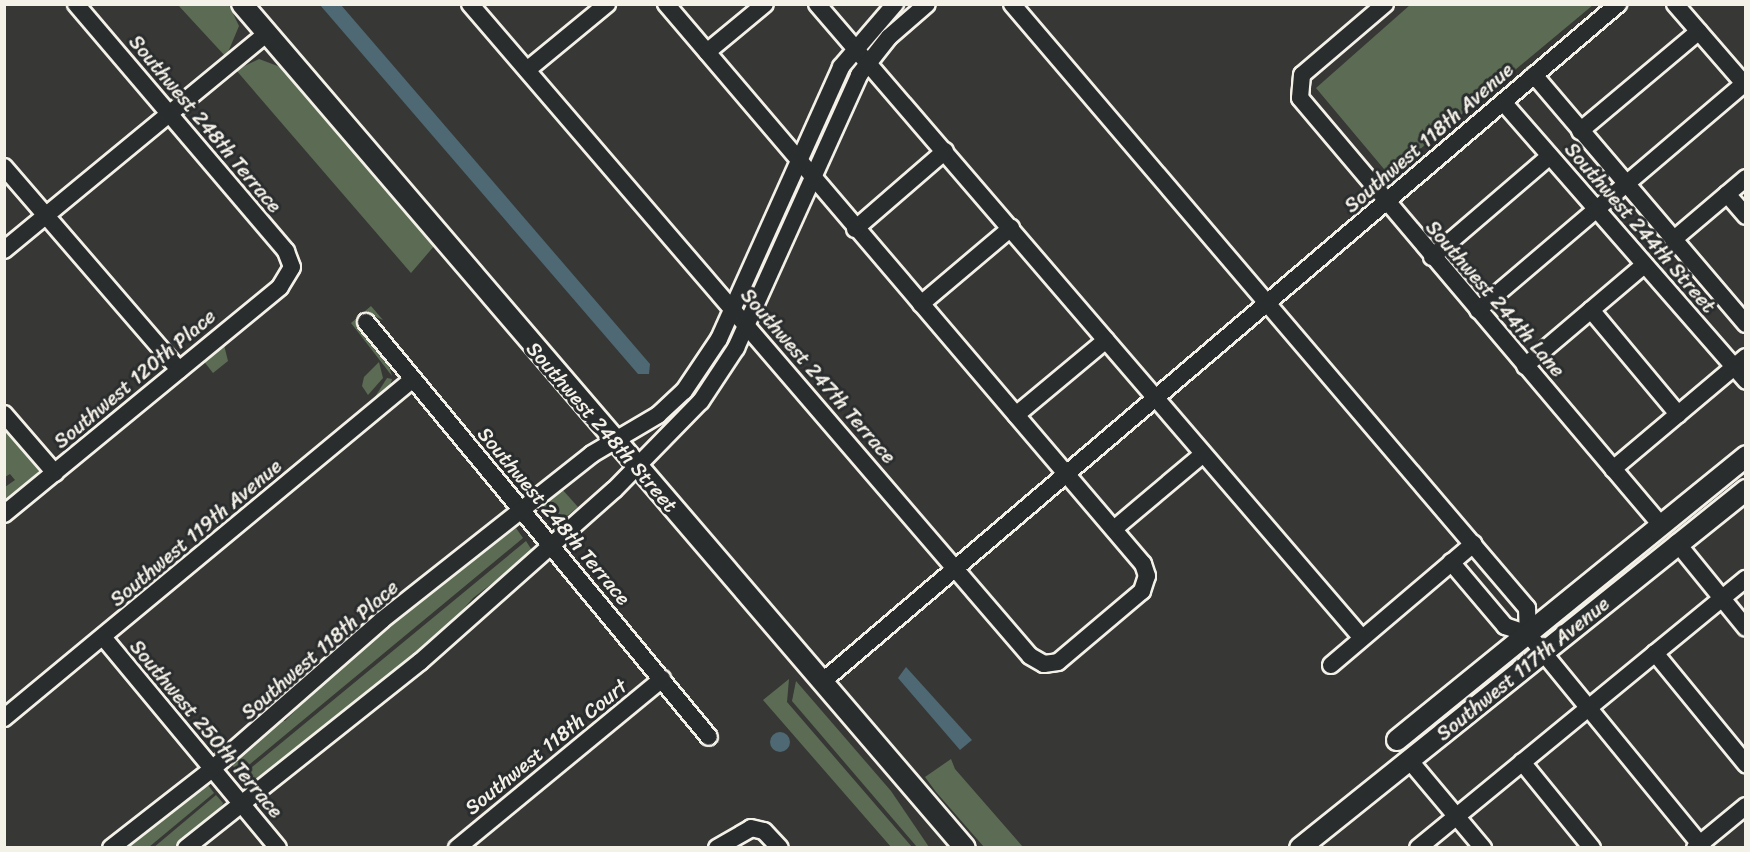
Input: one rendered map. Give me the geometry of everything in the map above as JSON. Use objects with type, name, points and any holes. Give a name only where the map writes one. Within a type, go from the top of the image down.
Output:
[{"type":"street","name":"Southwest 248th Terrace","points":[[76,4],[286,251],[290,274]]},
{"type":"street","name":"Southwest 248th Street","points":[[242,4],[636,467],[965,848]]},
{"type":"street","name":"Southwest 247th Terrace","points":[[470,4],[1030,656],[1047,665],[1064,658],[1139,594],[1147,576],[1114,529]]},
{"type":"street","points":[[527,70],[607,4]]},
{"type":"street","points":[[666,4],[800,160],[855,229],[1114,529],[1203,454]]},
{"type":"street","points":[[707,52],[765,4]]},
{"type":"street","points":[[817,4],[1362,638]]},
{"type":"street","name":"Southwest 118th Place","points":[[111,848],[212,769],[362,636],[614,441],[658,415],[687,387],[733,310],[800,160],[854,48],[895,4]]},
{"type":"street","points":[[186,848],[240,802],[406,674],[636,467],[713,387],[746,326],[867,61],[927,4]]},
{"type":"street","points":[[1012,4],[1527,608],[1528,634]]},
{"type":"street","name":"Southwest 244th Lane","points":[[1385,4],[1302,75],[1300,98],[1432,257],[1660,524]]},
{"type":"street","name":"Southwest 118th Avenue","points":[[822,682],[1618,4]]},
{"type":"street","points":[[1478,310],[1745,85],[1675,4]]},
{"type":"street","points":[[1580,130],[1699,31]]},
{"type":"street","points":[[4,250],[267,33]]},
{"type":"street","name":"Southwest 244th Street","points":[[1534,75],[1746,324]]},
{"type":"street","name":"Southwest 244th Street","points":[[1503,102],[1644,265],[1736,365],[1746,381]]},
{"type":"street","points":[[855,229],[945,151]]},
{"type":"street","points":[[1432,257],[1550,156]]},
{"type":"street","points":[[4,167],[179,370]]},
{"type":"street","points":[[1673,240],[1746,178]]},
{"type":"street","points":[[1727,194],[1746,216]]},
{"type":"street","points":[[921,304],[1011,228]]},
{"type":"street","points":[[1525,366],[1644,265]]},
{"type":"street","name":"Southwest 120th Place","points":[[4,514],[179,370],[290,274]]},
{"type":"street","points":[[1591,310],[1678,414]]},
{"type":"street","name":"Southwest 248th Terrace","points":[[366,322],[710,737]]},
{"type":"street","points":[[1016,415],[1106,340]]},
{"type":"street","points":[[1613,469],[1736,365]]},
{"type":"street","name":"Southwest 119th Avenue","points":[[4,718],[413,379]]},
{"type":"street","points":[[4,414],[55,473]]},
{"type":"street","name":"Southwest 117th Avenue","points":[[1397,740],[1746,456]]},
{"type":"street","name":"Southwest 117th Avenue","points":[[1300,848],[1677,543],[1746,490]]},
{"type":"street","points":[[1677,543],[1746,628]]},
{"type":"street","points":[[1331,665],[1473,544]]},
{"type":"street","points":[[1451,562],[1505,626],[1528,634],[1700,846],[1746,806]]},
{"type":"street","points":[[1418,848],[1746,579]]},
{"type":"street","name":"Southwest 250th Terrace","points":[[102,637],[278,848]]},
{"type":"street","points":[[1655,653],[1746,764]]},
{"type":"street","name":"Southwest 118th Court","points":[[457,848],[662,679]]},
{"type":"street","points":[[1410,761],[1483,848]]},
{"type":"street","points":[[1522,762],[1592,848]]},
{"type":"street","points":[[717,848],[751,828],[764,831],[780,848]]},
{"type":"green space","points":[[178,5],[229,5],[239,26],[226,57]]},
{"type":"green space","points":[[1410,5],[1593,5],[1389,175],[1316,88]]},
{"type":"green space","points":[[259,59],[283,68],[435,245],[411,273],[236,70]]},
{"type":"green space","points":[[371,306],[383,320],[371,315],[359,325],[387,359],[392,376],[351,323]]},
{"type":"green space","points":[[223,341],[228,361],[213,373],[202,359]]},
{"type":"green space","points":[[379,362],[383,378],[368,395],[362,386],[364,377]]},
{"type":"green space","points":[[387,378],[392,379],[390,386],[373,400]]},
{"type":"green space","points":[[4,423],[39,471],[5,504],[5,487],[15,480],[10,474],[5,477]]},
{"type":"green space","points":[[561,488],[578,507],[557,524],[541,505]]},
{"type":"green space","points":[[516,528],[523,538],[238,774],[231,763],[279,720],[285,721],[350,655]]},
{"type":"green space","points":[[526,541],[533,552],[473,598],[441,635],[247,786],[240,777]]},
{"type":"green space","points":[[789,679],[787,702],[912,847],[891,847],[763,700]]},
{"type":"green space","points":[[796,681],[891,791],[929,847],[917,847],[792,701]]},
{"type":"green space","points":[[951,759],[955,769],[1023,847],[984,847],[936,792],[925,777]]},
{"type":"green space","points":[[208,785],[214,793],[149,847],[128,848]]},
{"type":"green space","points":[[216,795],[223,803],[219,812],[177,847],[153,848]]},
{"type":"water","points":[[320,5],[341,5],[650,364],[649,374],[638,374]]},
{"type":"water","points":[[906,667],[972,740],[960,750],[898,678]]},
{"type":"water","points":[[780,732],[787,735],[790,742],[787,749],[780,752],[773,749],[770,742],[773,735]]}]
